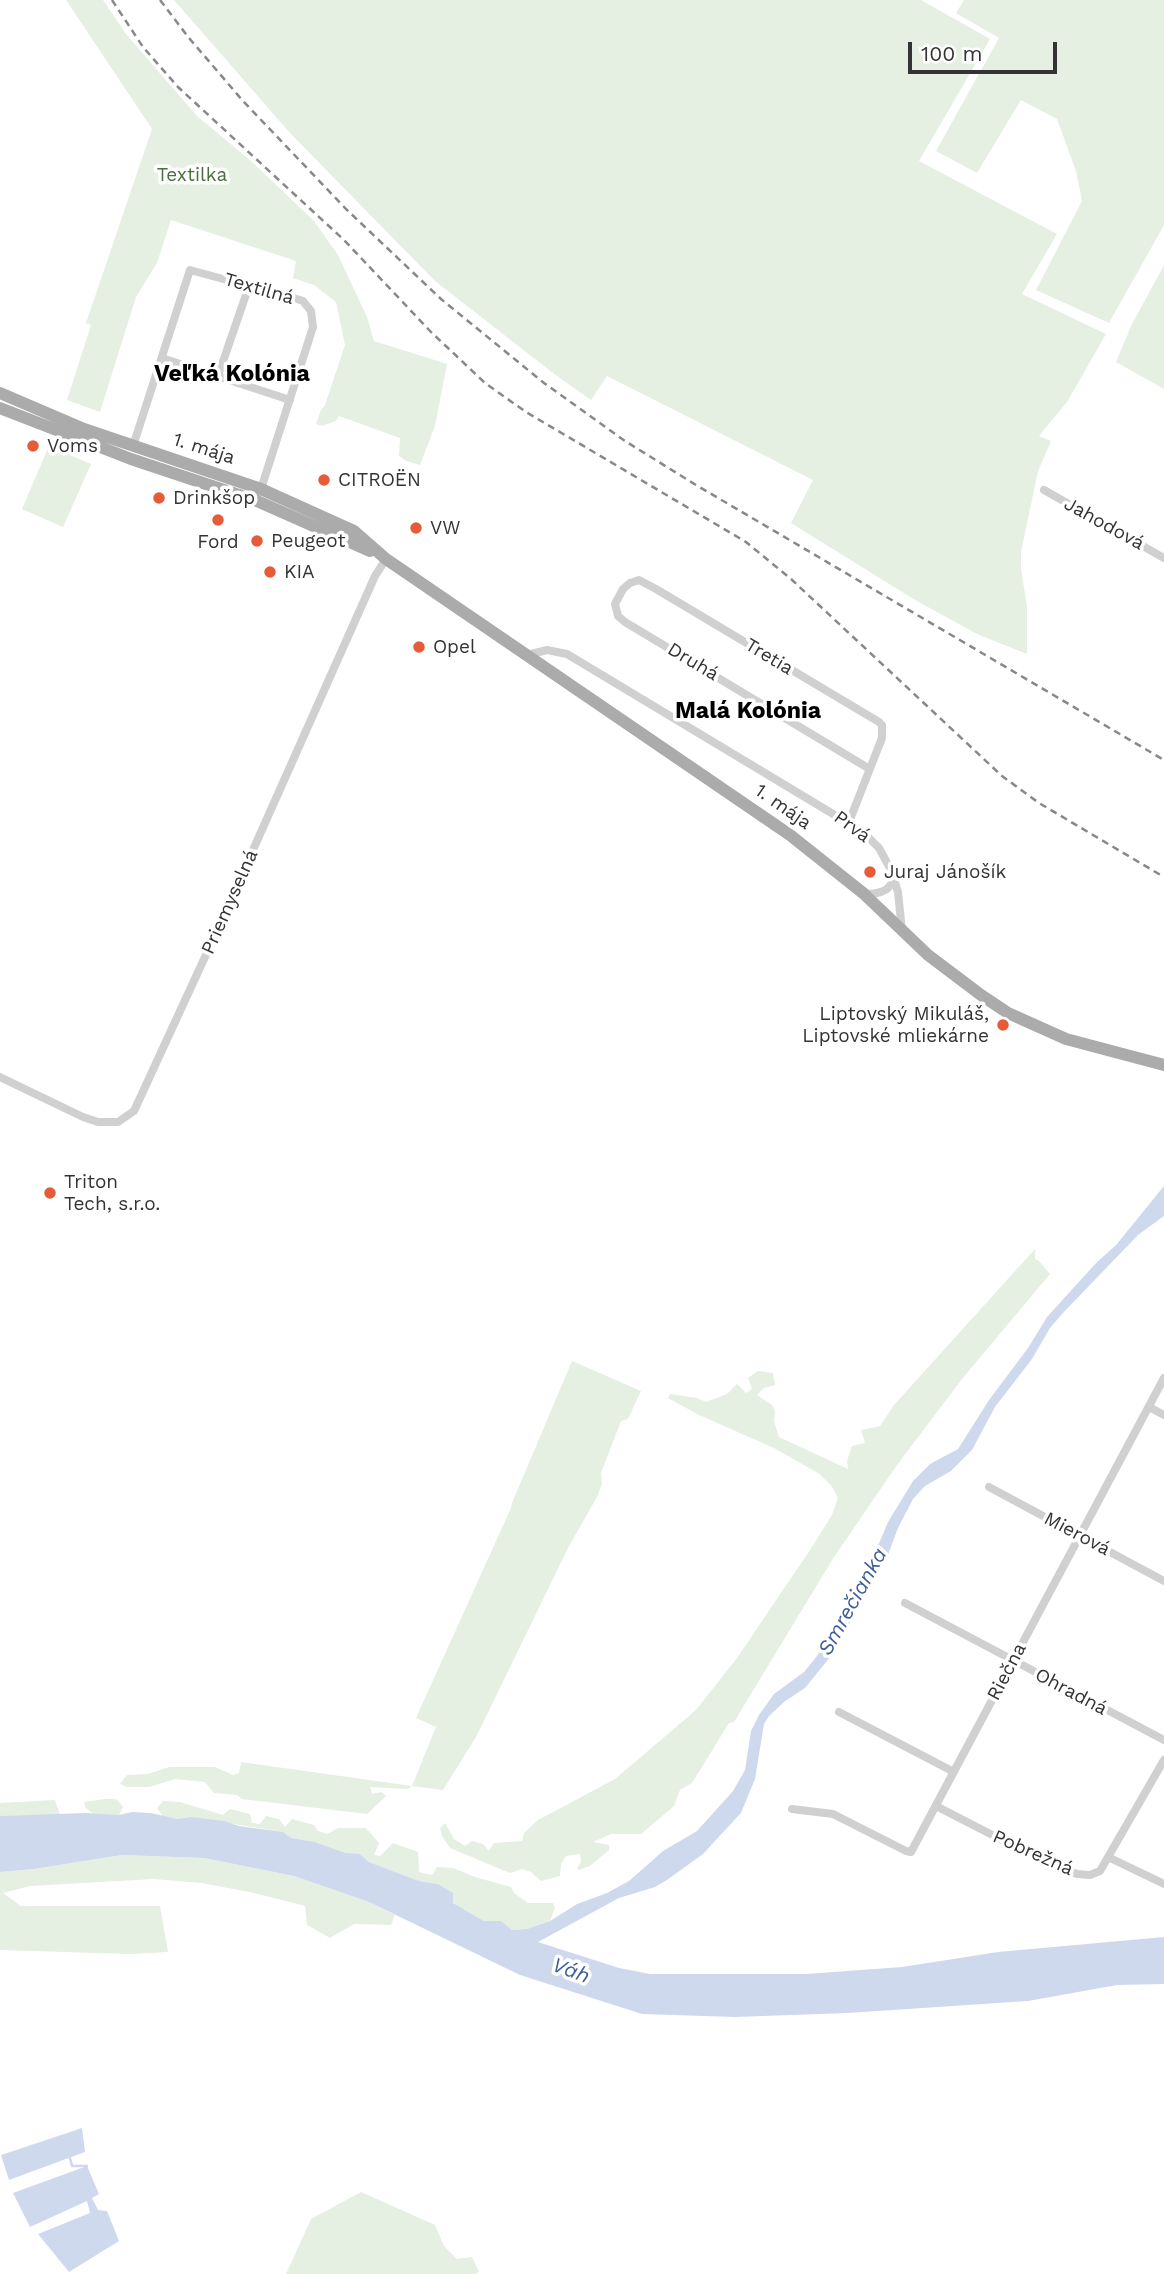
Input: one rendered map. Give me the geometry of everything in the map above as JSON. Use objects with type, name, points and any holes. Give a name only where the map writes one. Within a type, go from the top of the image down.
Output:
[{"type":"main road","name":"1. mája","points":[[0,393],[84,429],[354,531],[386,559],[790,835],[863,893],[959,980],[1008,1013],[1066,1039],[1164,1065]]},
{"type":"main road","name":"1. mája","points":[[0,408],[106,450],[259,495]]},
{"type":"street","name":"Textilná","points":[[133,446],[190,270],[303,301],[311,311],[313,327],[259,495]]},
{"type":"street","points":[[218,376],[249,286]]},
{"type":"street","points":[[162,358],[290,400]]},
{"type":"street","name":"Jahodová","points":[[1044,490],[1164,558]]},
{"type":"street","name":"Priemyselná","points":[[0,1077],[98,1122],[118,1122],[134,1111],[375,576],[386,559]]},
{"type":"street","name":"Tretia","points":[[625,622],[618,616],[615,604],[623,589],[639,580],[882,726],[882,738],[869,768]]},
{"type":"street","name":"Druhá","points":[[625,622],[869,768]]},
{"type":"street","name":"Prvá","points":[[527,654],[547,650],[567,654],[849,822],[875,843],[887,862],[895,880],[902,931]]},
{"type":"street","points":[[849,822],[869,768]]},
{"type":"street","points":[[863,893],[872,894],[887,889],[895,880]]},
{"type":"street","name":"Riečna","points":[[792,1809],[833,1814],[911,1852],[1164,1378]]},
{"type":"street","points":[[1149,1407],[1164,1415]]},
{"type":"street","name":"Mierová","points":[[989,1487],[1164,1581]]},
{"type":"street","name":"Ohradná","points":[[905,1603],[1164,1741]]},
{"type":"street","points":[[839,1712],[954,1772]]},
{"type":"street","points":[[1164,1760],[1108,1857],[1164,1884]]},
{"type":"street","name":"Pobrežná","points":[[936,1806],[1043,1861],[1077,1874],[1096,1873],[1108,1857]]},
{"type":"green space","name":"Textilka","points":[[66,0],[103,0],[126,34],[197,116],[251,161],[314,221],[338,255],[367,317],[374,341],[447,364],[435,426],[420,465],[399,456],[400,438],[339,416],[336,421],[322,426],[316,424],[345,345],[336,302],[314,285],[293,278],[296,261],[171,220],[157,263],[136,297],[100,412],[67,400],[91,325],[86,323],[152,129]]},
{"type":"green space","points":[[174,0],[921,0],[990,39],[919,161],[1057,234],[1022,294],[1106,334],[1067,402],[1039,436],[1051,441],[1038,471],[1021,552],[1027,607],[1027,654],[977,634],[915,600],[791,523],[813,480],[607,376],[591,400],[553,373],[435,281],[290,133]]},
{"type":"green space","points":[[964,0],[1164,0],[1164,225],[1109,323],[1036,290],[1082,201],[1076,171],[1057,119],[1021,100],[977,173],[936,151],[999,38],[956,13]]},
{"type":"green space","points":[[1164,265],[1164,389],[1116,362],[1131,326]]},
{"type":"green space","points":[[49,446],[91,464],[63,527],[22,509]]},
{"type":"green space","points":[[1035,1249],[1035,1259],[1050,1274],[962,1379],[897,1465],[834,1557],[734,1722],[729,1723],[692,1783],[680,1790],[674,1806],[641,1834],[611,1834],[593,1842],[609,1845],[609,1850],[590,1866],[579,1870],[577,1868],[581,1862],[580,1854],[566,1856],[561,1864],[560,1876],[541,1881],[531,1872],[522,1869],[510,1873],[450,1848],[440,1828],[445,1823],[454,1839],[465,1846],[472,1841],[483,1844],[489,1851],[494,1843],[522,1841],[524,1833],[538,1820],[615,1779],[696,1710],[737,1658],[832,1515],[838,1498],[831,1485],[818,1473],[774,1448],[699,1415],[668,1398],[670,1394],[706,1402],[727,1394],[737,1384],[746,1393],[752,1389],[748,1378],[758,1371],[773,1373],[775,1385],[764,1388],[757,1395],[772,1405],[779,1437],[848,1469],[847,1461],[852,1446],[865,1443],[861,1430],[880,1426],[894,1405]]},
{"type":"green space","points":[[572,1361],[641,1391],[628,1419],[621,1421],[601,1473],[602,1484],[597,1497],[569,1546],[476,1737],[443,1790],[412,1786],[436,1727],[416,1718],[511,1508]]},
{"type":"green space","points":[[241,1762],[412,1786],[408,1789],[370,1787],[372,1794],[381,1792],[386,1796],[367,1814],[242,1799],[237,1795],[214,1793],[205,1782],[175,1779],[149,1787],[127,1787],[120,1784],[127,1775],[148,1774],[169,1767],[215,1767],[233,1775],[239,1773]]},
{"type":"green space","points":[[116,1799],[123,1807],[119,1815],[94,1815],[85,1807],[84,1802]]},
{"type":"green space","points":[[55,1800],[60,1815],[0,1816],[0,1803]]},
{"type":"green space","points":[[163,1801],[180,1802],[223,1815],[230,1809],[250,1814],[252,1823],[260,1824],[266,1816],[279,1819],[285,1827],[292,1819],[314,1825],[318,1831],[327,1834],[338,1828],[366,1828],[379,1843],[374,1855],[380,1856],[393,1843],[418,1852],[419,1872],[432,1875],[437,1867],[453,1868],[511,1887],[514,1893],[528,1903],[553,1903],[555,1908],[550,1921],[527,1929],[512,1930],[501,1921],[484,1921],[453,1903],[453,1893],[438,1884],[419,1881],[369,1862],[360,1854],[346,1854],[315,1842],[291,1838],[283,1832],[191,1817],[163,1817],[157,1808]]},
{"type":"green space","points":[[122,1855],[204,1858],[294,1876],[369,1902],[395,1915],[391,1925],[354,1924],[330,1938],[307,1925],[305,1906],[202,1883],[154,1879],[30,1886],[3,1893],[21,1906],[160,1906],[168,1952],[129,1954],[0,1950],[0,1872]]},
{"type":"green space","points":[[361,2192],[435,2225],[444,2246],[457,2259],[472,2257],[479,2272],[286,2274],[311,2219]]},
{"type":"water","points":[[1164,1186],[1164,1216],[1138,1235],[1050,1328],[1032,1359],[995,1407],[972,1450],[951,1471],[925,1486],[913,1499],[886,1560],[831,1656],[805,1688],[784,1702],[764,1724],[755,1779],[741,1813],[703,1854],[667,1880],[655,1887],[619,1898],[538,1942],[619,1968],[650,1974],[806,1974],[902,1967],[998,1952],[1164,1937],[1164,1984],[1117,1985],[1028,2001],[848,2013],[735,2017],[642,2014],[520,1975],[369,1902],[294,1876],[204,1858],[122,1855],[0,1872],[0,1816],[86,1813],[119,1815],[132,1812],[177,1819],[191,1817],[224,1821],[239,1826],[283,1832],[291,1838],[315,1842],[345,1853],[360,1854],[369,1862],[419,1881],[438,1884],[453,1893],[453,1903],[484,1921],[501,1921],[512,1930],[527,1929],[550,1921],[577,1904],[629,1881],[663,1851],[697,1831],[733,1791],[745,1770],[751,1731],[759,1715],[774,1694],[804,1672],[831,1635],[874,1555],[888,1522],[913,1481],[930,1464],[958,1449],[1047,1317],[1116,1245]]},
{"type":"water","points":[[82,2128],[85,2152],[9,2180],[1,2155]]},
{"type":"water","points":[[87,2166],[99,2194],[92,2198],[98,2210],[107,2211],[119,2241],[69,2272],[38,2234],[90,2213],[87,2201],[30,2227],[13,2193]]},
{"type":"waterway","points":[[70,2158],[72,2166],[87,2166]]},
{"type":"railway","points":[[112,0],[143,47],[178,87],[344,240],[431,332],[485,383],[526,412],[746,542],[791,579],[1002,776],[1039,803],[1164,877]]},
{"type":"railway","points":[[160,0],[243,101],[346,209],[441,299],[544,383],[625,441],[696,485],[1164,760]]},
{"type":"place","name":"Voms","points":[[33,446]]},
{"type":"place","name":"CITROËN","points":[[324,480]]},
{"type":"place","name":"Drinkšop","points":[[159,498]]},
{"type":"place","name":"Ford","points":[[218,520]]},
{"type":"place","name":"VW","points":[[416,528]]},
{"type":"place","name":"Peugeot","points":[[257,541]]},
{"type":"place","name":"KIA","points":[[270,572]]},
{"type":"place","name":"Opel","points":[[419,647]]},
{"type":"place","name":"Juraj Jánošík","points":[[870,872]]},
{"type":"place","name":"Liptovský Mikuláš, Liptovské mliekárne","points":[[1003,1025]]},
{"type":"place","name":"Triton Tech, s.r.o.","points":[[50,1193]]},
{"type":"district","name":"Veľká Kolónia","points":[[232,374]]},
{"type":"district","name":"Malá Kolónia","points":[[748,711]]},
{"type":"water label","name":"Smrečianka","points":[[853,1602]]},
{"type":"water label","name":"Váh","points":[[571,1971]]}]
